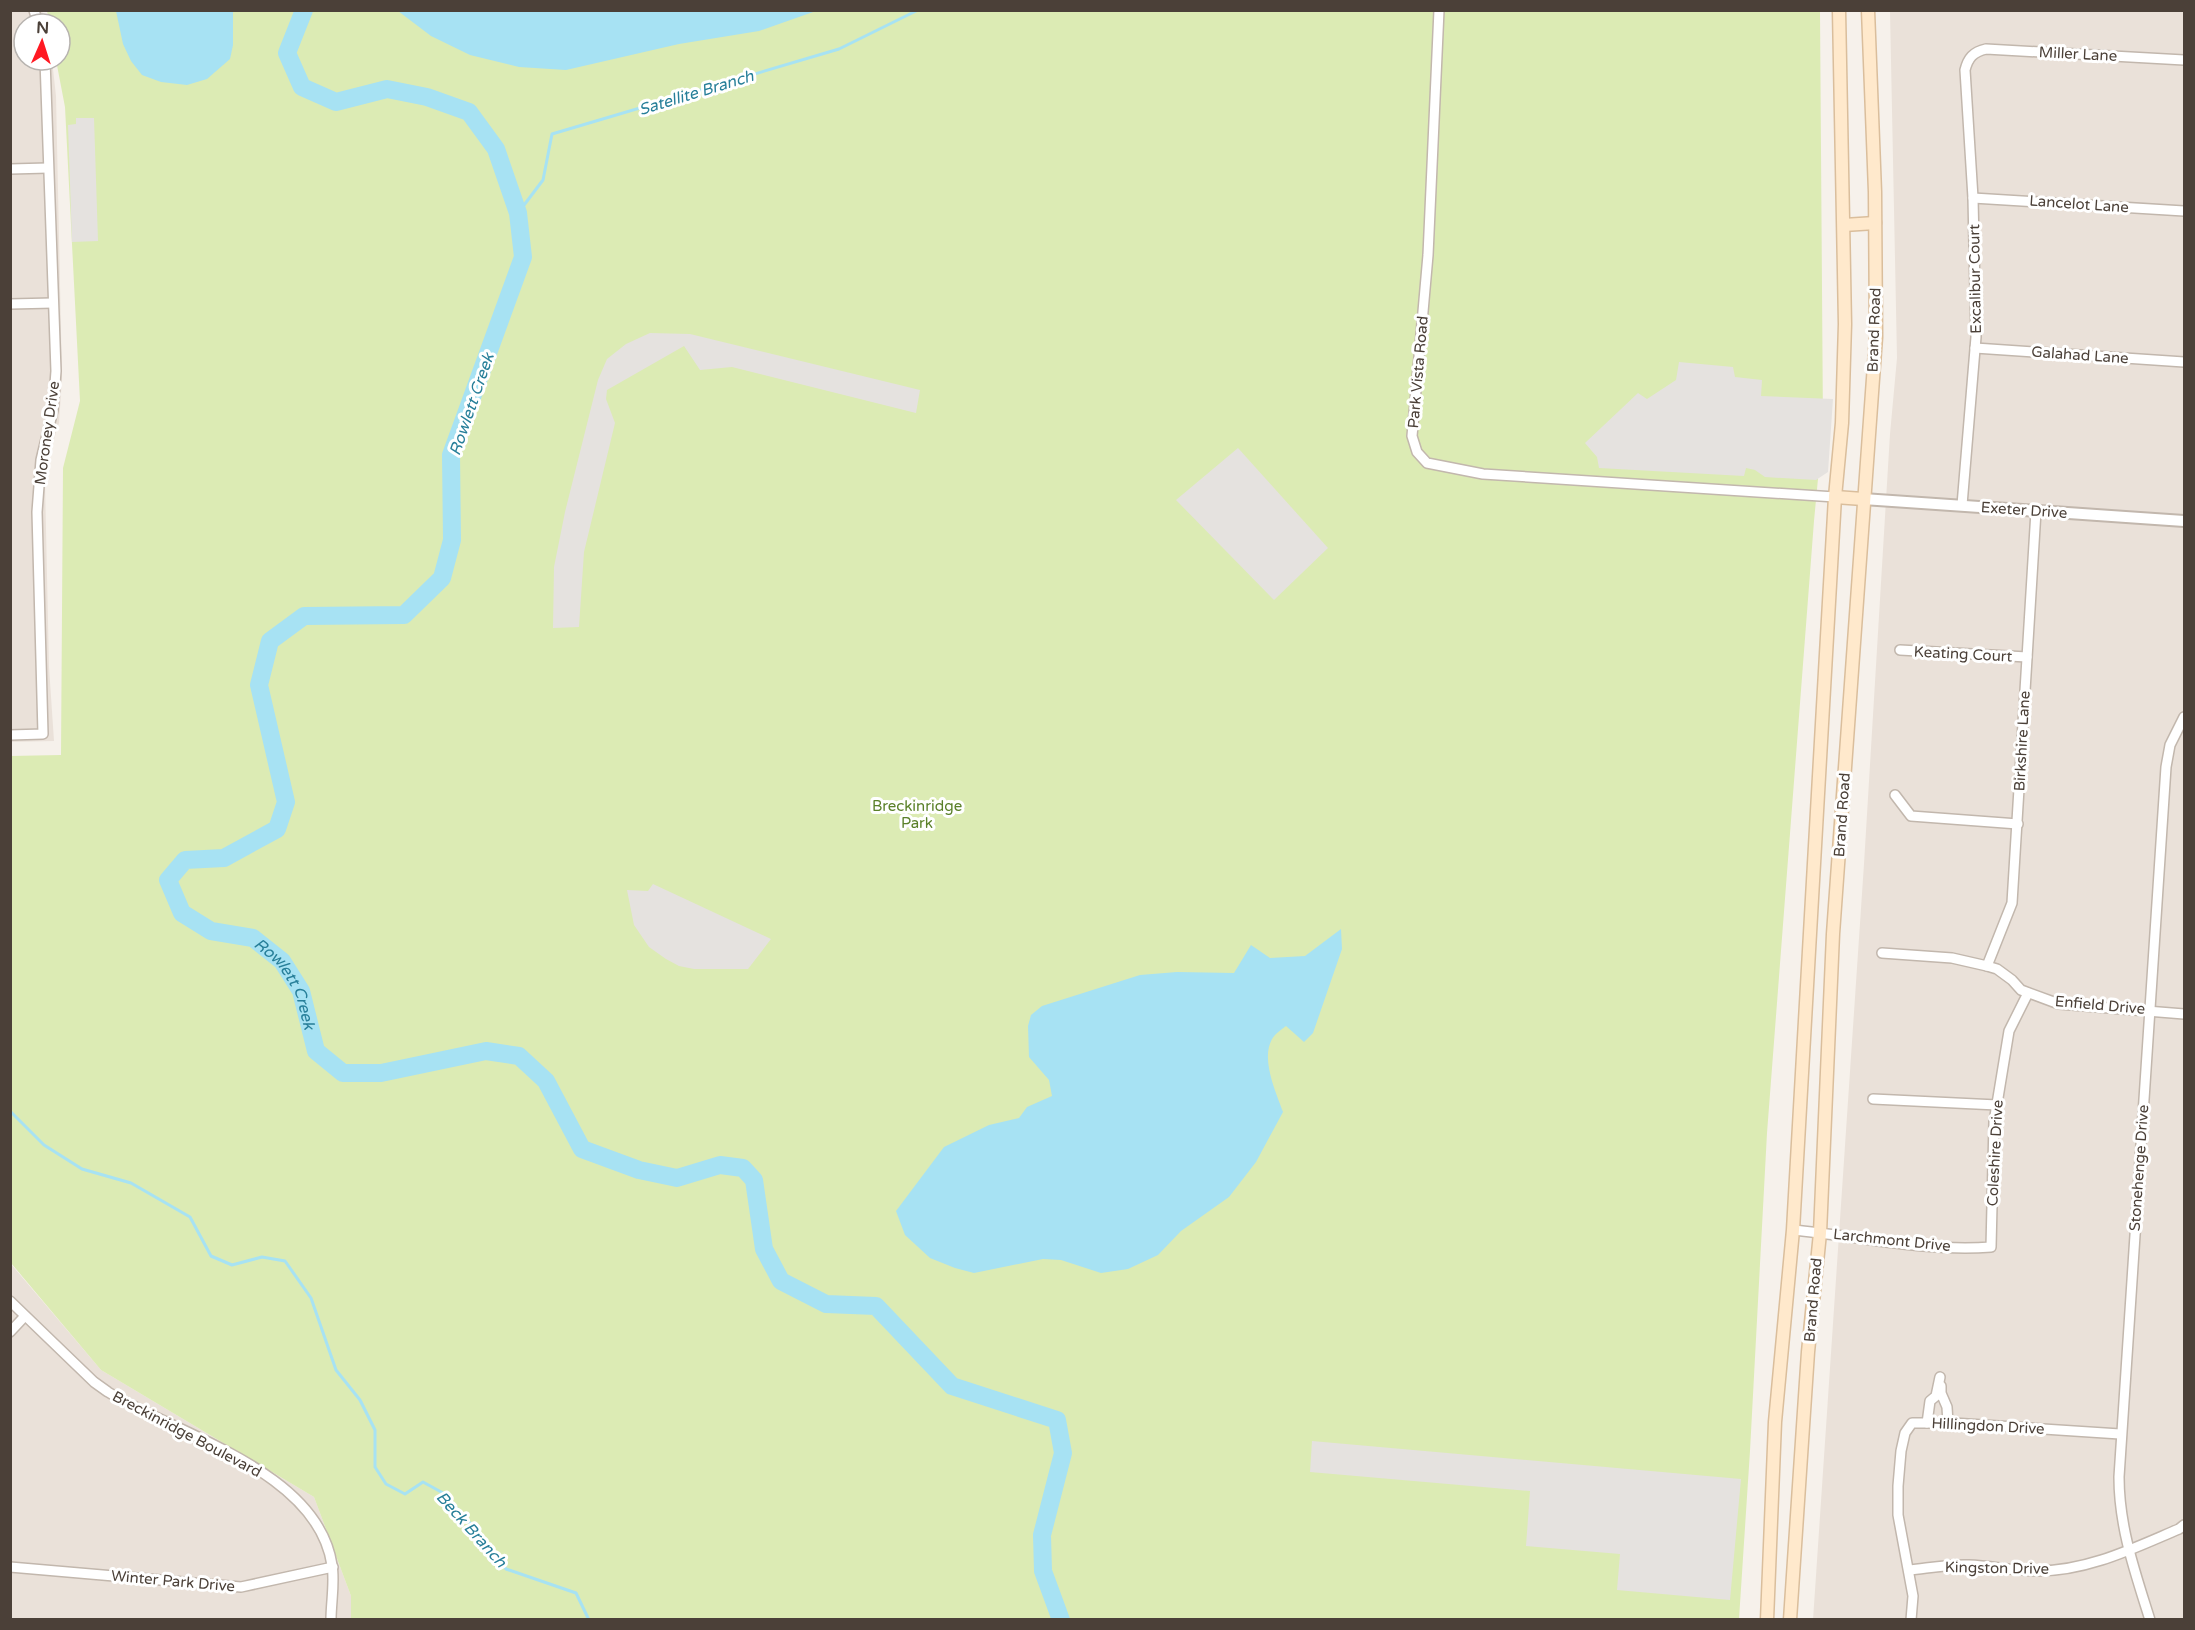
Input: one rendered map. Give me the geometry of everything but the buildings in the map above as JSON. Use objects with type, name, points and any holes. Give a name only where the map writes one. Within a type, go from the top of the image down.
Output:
[{"type":"main road","name":"Brand Road","points":[[1767,1620],[1775,1422],[1793,1230],[1835,498],[1842,423],[1845,324],[1839,10]]},
{"type":"main road","name":"Brand Road","points":[[1790,1620],[1808,1352],[1820,1233],[1833,934],[1876,337],[1868,10]]},
{"type":"main road","points":[[1844,225],[1875,223]]},
{"type":"main road","points":[[1835,498],[1863,499]]},
{"type":"street","name":"Park Vista Road","points":[[1438,10],[1428,255],[1412,436],[1417,452],[1427,463],[1492,476],[1835,498]]},
{"type":"street","name":"Miller Lane","points":[[1972,54],[1986,49],[2184,60]]},
{"type":"street","name":"Excalibur Court","points":[[1962,506],[1975,348],[1973,198],[1965,70],[1972,54]]},
{"type":"street","name":"Moroney Drive","points":[[10,735],[43,734],[37,512],[40,470],[55,390],[45,72]]},
{"type":"street","points":[[10,169],[48,168]]},
{"type":"street","name":"Lancelot Lane","points":[[1973,198],[2184,211]]},
{"type":"street","points":[[10,304],[53,303]]},
{"type":"street","name":"Galahad Lane","points":[[1975,348],[2184,362]]},
{"type":"street","name":"Exeter Drive","points":[[1863,499],[2184,521]]},
{"type":"street","name":"Birkshire Lane","points":[[1987,966],[2012,903],[2036,511]]},
{"type":"street","name":"Keating Court","points":[[1900,650],[2027,657]]},
{"type":"street","name":"Stonehenge Drive","points":[[2150,1620],[2128,1551],[2119,1495],[2120,1434],[2166,767],[2170,745],[2184,717]]},
{"type":"street","points":[[1895,795],[1911,816],[2018,824]]},
{"type":"street","name":"Enfield Drive","points":[[1882,953],[1952,958],[1987,966],[2013,980],[2021,990],[2059,1004],[2184,1014]]},
{"type":"street","name":"Coleshire Drive","points":[[1991,1246],[1994,1122],[2009,1031],[2028,993]]},
{"type":"street","points":[[1873,1099],[1997,1105]]},
{"type":"street","name":"Larchmont Drive","points":[[1793,1230],[1908,1244],[1975,1248],[1991,1246]]},
{"type":"street","name":"Breckinridge Boulevard","points":[[10,1301],[94,1382],[108,1392],[229,1454],[278,1482],[292,1493],[315,1521],[330,1554],[333,1567],[331,1620]]},
{"type":"street","points":[[10,1332],[25,1316]]},
{"type":"street","points":[[1927,1423],[1930,1401],[1936,1396],[1940,1377],[1948,1423]]},
{"type":"street","name":"Hillingdon Drive","points":[[1911,1620],[1913,1596],[1899,1515],[1898,1486],[1900,1455],[1905,1433],[1912,1423],[1948,1423],[2120,1434]]},
{"type":"street","name":"Kingston Drive","points":[[1910,1570],[1969,1565],[2039,1571],[2093,1563],[2128,1551],[2184,1525]]},
{"type":"street","name":"Winter Park Drive","points":[[10,1566],[241,1587],[333,1567]]},
{"type":"shaded area","points":[[10,11],[42,11],[12,12],[12,72],[53,72],[56,96],[62,379],[59,423],[50,452],[45,483],[49,667],[54,741],[11,742]]},
{"type":"shaded area","points":[[1890,11],[2184,11],[2184,1619],[1813,1620],[1864,864],[1890,434],[1897,358]]},
{"type":"shaded area","points":[[76,118],[94,118],[98,241],[72,242],[68,125],[76,124]]},
{"type":"shaded area","points":[[650,333],[690,334],[920,390],[916,413],[732,367],[700,370],[684,346],[607,390],[606,399],[615,423],[584,552],[579,627],[553,628],[554,567],[565,512],[598,380],[607,359],[626,344]]},
{"type":"shaded area","points":[[1679,362],[1733,367],[1735,377],[1762,380],[1761,396],[1833,399],[1828,472],[1816,480],[1765,477],[1755,470],[1746,468],[1744,476],[1599,468],[1597,457],[1585,443],[1638,393],[1647,399],[1676,380]]},
{"type":"shaded area","points":[[1238,448],[1328,548],[1274,600],[1176,500]]},
{"type":"shaded area","points":[[653,884],[771,939],[748,969],[694,969],[679,966],[649,947],[634,925],[627,890],[648,891]]},
{"type":"shaded area","points":[[10,1263],[101,1370],[314,1497],[351,1596],[351,1619],[11,1619]]},
{"type":"shaded area","points":[[1312,1441],[1741,1479],[1730,1600],[1617,1590],[1620,1554],[1526,1546],[1530,1491],[1310,1472]]},
{"type":"green space","name":"Breckinridge Park","points":[[1820,11],[1823,426],[1767,1133],[1739,1619],[351,1619],[351,1596],[314,1497],[101,1370],[11,1263],[10,756],[61,755],[63,468],[80,401],[65,107],[58,72],[72,72],[72,12],[47,12]]},
{"type":"water","points":[[116,11],[233,11],[233,45],[230,59],[207,79],[187,85],[161,82],[142,75],[131,61],[123,44]]},
{"type":"water","points":[[398,11],[816,11],[759,31],[679,44],[566,70],[519,67],[470,55],[431,36]]},
{"type":"water","points":[[1341,929],[1342,949],[1313,1033],[1304,1042],[1286,1026],[1275,1035],[1270,1043],[1268,1062],[1270,1073],[1283,1112],[1256,1162],[1229,1197],[1181,1231],[1158,1255],[1128,1269],[1101,1273],[1061,1260],[1043,1259],[974,1273],[930,1258],[905,1235],[896,1211],[944,1147],[989,1125],[1019,1118],[1027,1107],[1052,1096],[1049,1080],[1029,1057],[1028,1026],[1031,1015],[1042,1006],[1140,975],[1177,972],[1234,973],[1251,945],[1270,958],[1305,956]]},
{"type":"waterway","name":"Rowlett Creek","points":[[304,10],[287,53],[302,87],[336,102],[387,89],[427,97],[469,112],[496,149],[518,213],[523,257],[451,455],[452,540],[442,578],[404,615],[304,616],[270,641],[259,685],[286,802],[277,829],[224,858],[185,860],[168,880],[182,913],[211,931],[253,938],[282,961],[301,991],[316,1051],[343,1073],[381,1073],[486,1051],[519,1056],[546,1081],[582,1149],[639,1170],[677,1178],[720,1165],[743,1168],[754,1180],[764,1249],[781,1281],[826,1304],[876,1306],[952,1386],[1057,1420],[1063,1453],[1042,1535],[1043,1571],[1061,1620]]},
{"type":"waterway","name":"Satellite Branch","points":[[518,213],[543,180],[552,134],[839,49],[918,10]]},
{"type":"waterway","name":"Beck Branch","points":[[10,1111],[44,1145],[82,1169],[131,1183],[190,1217],[211,1256],[232,1265],[262,1257],[285,1261],[311,1298],[336,1370],[360,1400],[375,1430],[375,1467],[386,1484],[405,1494],[423,1482],[443,1493],[506,1569],[576,1593],[589,1620]]}]
